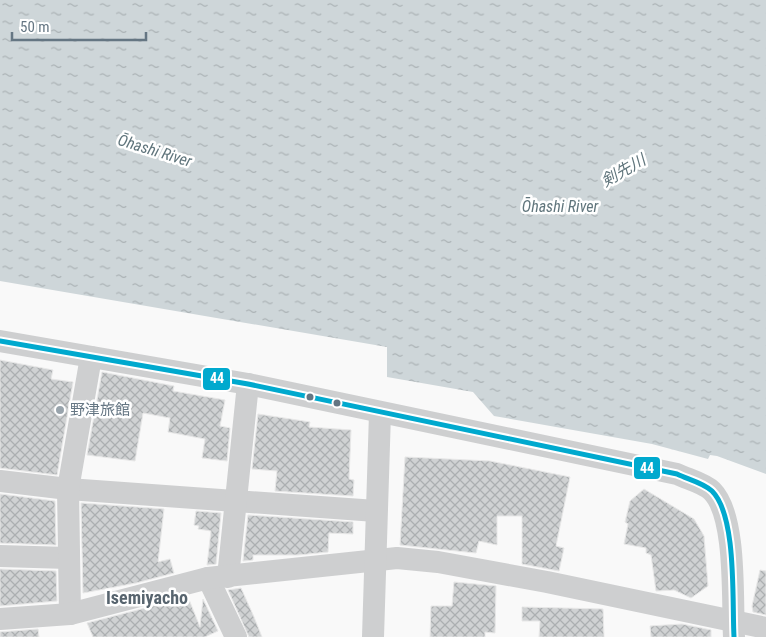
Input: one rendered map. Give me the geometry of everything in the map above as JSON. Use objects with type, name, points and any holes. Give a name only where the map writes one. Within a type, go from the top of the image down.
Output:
[{"type":"street","points":[[0,341],[248,384],[380,414],[677,474],[711,490],[723,506],[729,527],[733,629]]},
{"type":"street","points":[[70,614],[68,489],[91,357]]},
{"type":"street","points":[[236,637],[218,578],[236,502],[248,384]]},
{"type":"street","points":[[374,637],[380,414]]},
{"type":"street","points":[[0,481],[68,489],[376,512]]},
{"type":"street","points":[[0,556],[68,558]]},
{"type":"street","points":[[0,619],[42,627],[70,614],[218,578],[397,558],[438,562],[733,629],[766,628]]},
{"type":"water","name":"Ōhashi River","points":[[0,0],[766,0],[766,474],[717,456],[710,455],[708,459],[652,444],[494,416],[473,392],[387,377],[387,347],[0,281]]},
{"type":"building","points":[[0,360],[53,370],[51,379],[73,382],[57,475],[0,468]]},
{"type":"building","points":[[102,372],[174,386],[173,391],[225,400],[220,426],[230,428],[227,461],[202,458],[205,439],[168,432],[170,418],[143,413],[135,461],[87,455]]},
{"type":"building","points":[[258,414],[310,422],[309,427],[351,430],[349,479],[354,480],[353,496],[275,491],[277,471],[252,469]]},
{"type":"building","points":[[405,457],[490,461],[570,477],[556,546],[564,548],[559,571],[522,564],[522,516],[497,516],[497,545],[479,541],[476,553],[400,545]]},
{"type":"building","points":[[644,489],[694,519],[704,536],[708,586],[691,598],[674,590],[656,591],[651,555],[646,553],[646,548],[624,544],[628,524],[625,522],[630,501]]},
{"type":"building","points":[[0,494],[55,501],[56,545],[0,543]]},
{"type":"building","points":[[81,503],[164,509],[158,562],[170,559],[174,573],[136,583],[83,593]]},
{"type":"building","points":[[196,511],[221,513],[216,564],[207,565],[211,531],[198,529],[199,526],[194,525]]},
{"type":"building","points":[[248,515],[353,522],[353,534],[329,533],[328,552],[298,555],[253,555],[253,560],[243,561]]},
{"type":"building","points":[[0,569],[56,571],[57,601],[0,606]]},
{"type":"building","points":[[760,570],[766,571],[766,615],[753,612],[752,606]]},
{"type":"building","points":[[454,582],[496,586],[495,633],[485,632],[485,637],[430,637],[431,606],[452,606]]},
{"type":"building","points":[[241,588],[262,637],[249,637],[228,590]]},
{"type":"building","points":[[188,597],[200,627],[203,599],[218,631],[205,637],[93,637],[87,623]]},
{"type":"building","points":[[522,607],[603,609],[604,637],[539,637],[540,621],[522,621]]},
{"type":"building","points":[[682,624],[711,630],[711,637],[651,637],[650,626]]},
{"type":"building","points":[[38,629],[39,637],[0,637],[0,632]]},
{"type":"transit line","name":"44","points":[[0,341],[248,384],[677,474],[700,483],[712,491],[720,503],[726,519],[732,560],[734,637]]},
{"type":"place","name":"野津旅館","points":[[60,410]]},
{"type":"district","name":"Isemiyacho","points":[[147,598]]},
{"type":"water label","name":"剣先川","points":[[623,170]]}]
